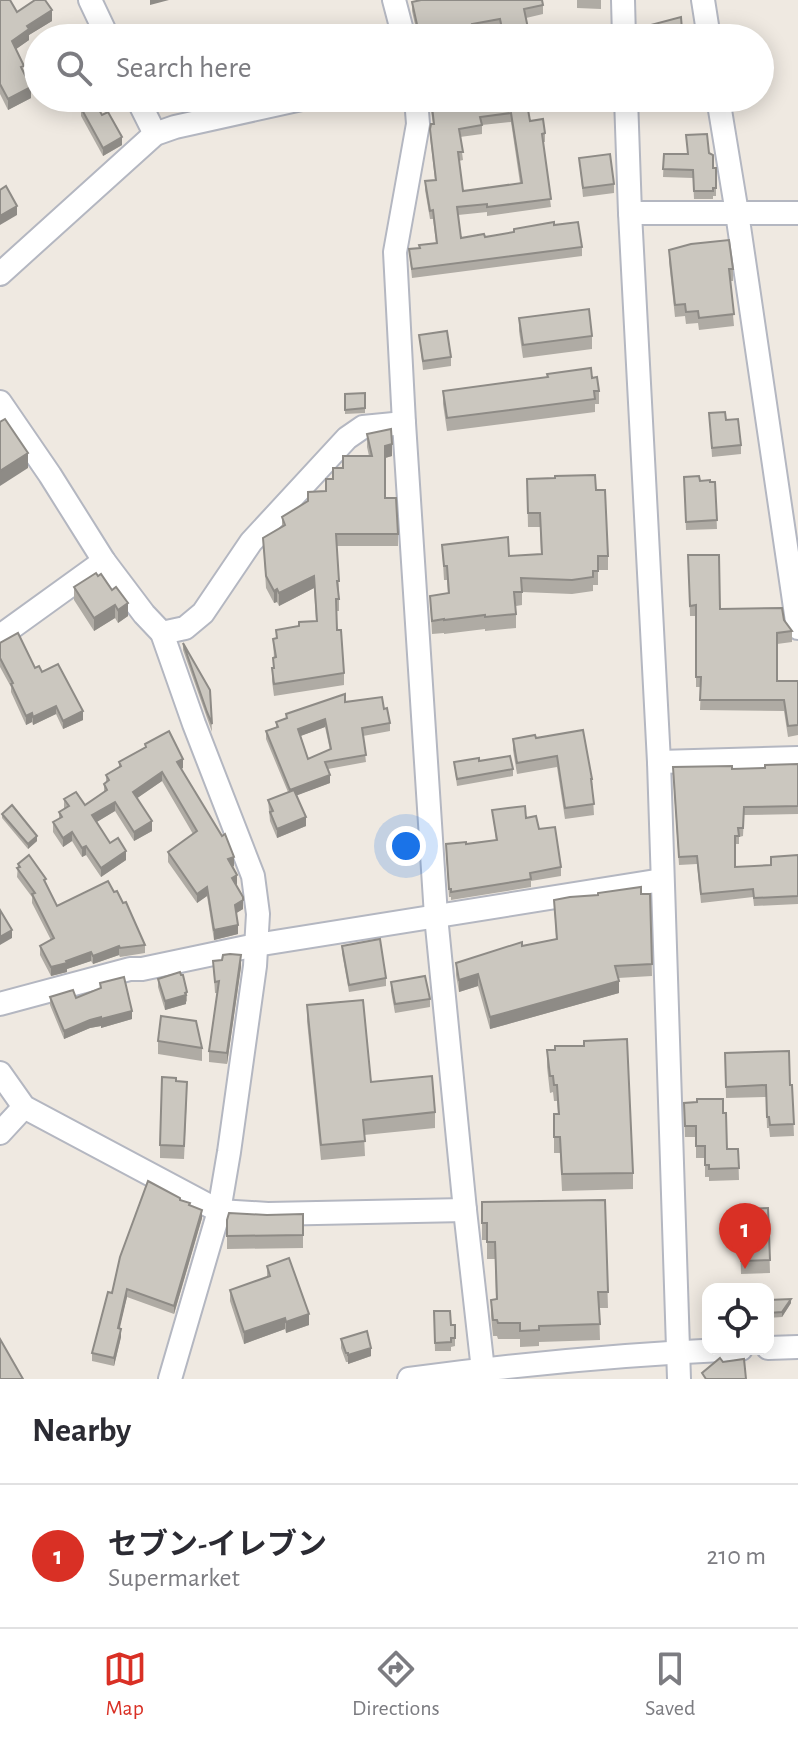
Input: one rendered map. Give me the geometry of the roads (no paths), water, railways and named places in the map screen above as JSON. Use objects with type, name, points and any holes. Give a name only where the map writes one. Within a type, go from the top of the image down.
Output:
[{"type":"street","points":[[90,0],[101,24]]},
{"type":"street","points":[[394,0],[400,24]]},
{"type":"street","points":[[623,0],[624,24]]},
{"type":"street","points":[[703,0],[707,24]]},
{"type":"street","points":[[144,112],[155,134]]},
{"type":"street","points":[[0,274],[155,134],[243,112]]},
{"type":"street","points":[[417,112],[418,124],[395,252],[404,423],[436,916],[484,1374]]},
{"type":"street","points":[[626,112],[659,762],[679,1379]]},
{"type":"street","points":[[720,112],[791,538],[798,628]]},
{"type":"street","points":[[630,213],[798,213]]},
{"type":"street","points":[[0,402],[104,561],[162,633],[253,876],[258,914],[253,981],[219,1211],[170,1379]]},
{"type":"street","points":[[162,633],[185,628],[203,613],[251,542],[347,438],[363,427],[404,423]]},
{"type":"street","points":[[0,636],[104,561]]},
{"type":"street","points":[[659,762],[798,758]]},
{"type":"street","points":[[0,1004],[130,969],[256,945],[662,880]]},
{"type":"street","points":[[0,1073],[24,1107],[219,1211],[268,1214],[465,1210]]},
{"type":"street","points":[[0,1133],[24,1107]]},
{"type":"street","points":[[774,1348],[798,1347]]},
{"type":"street","points":[[409,1379],[702,1351]]},
{"type":"place","name":"セブン-イレブン","points":[[745,1269]]}]
